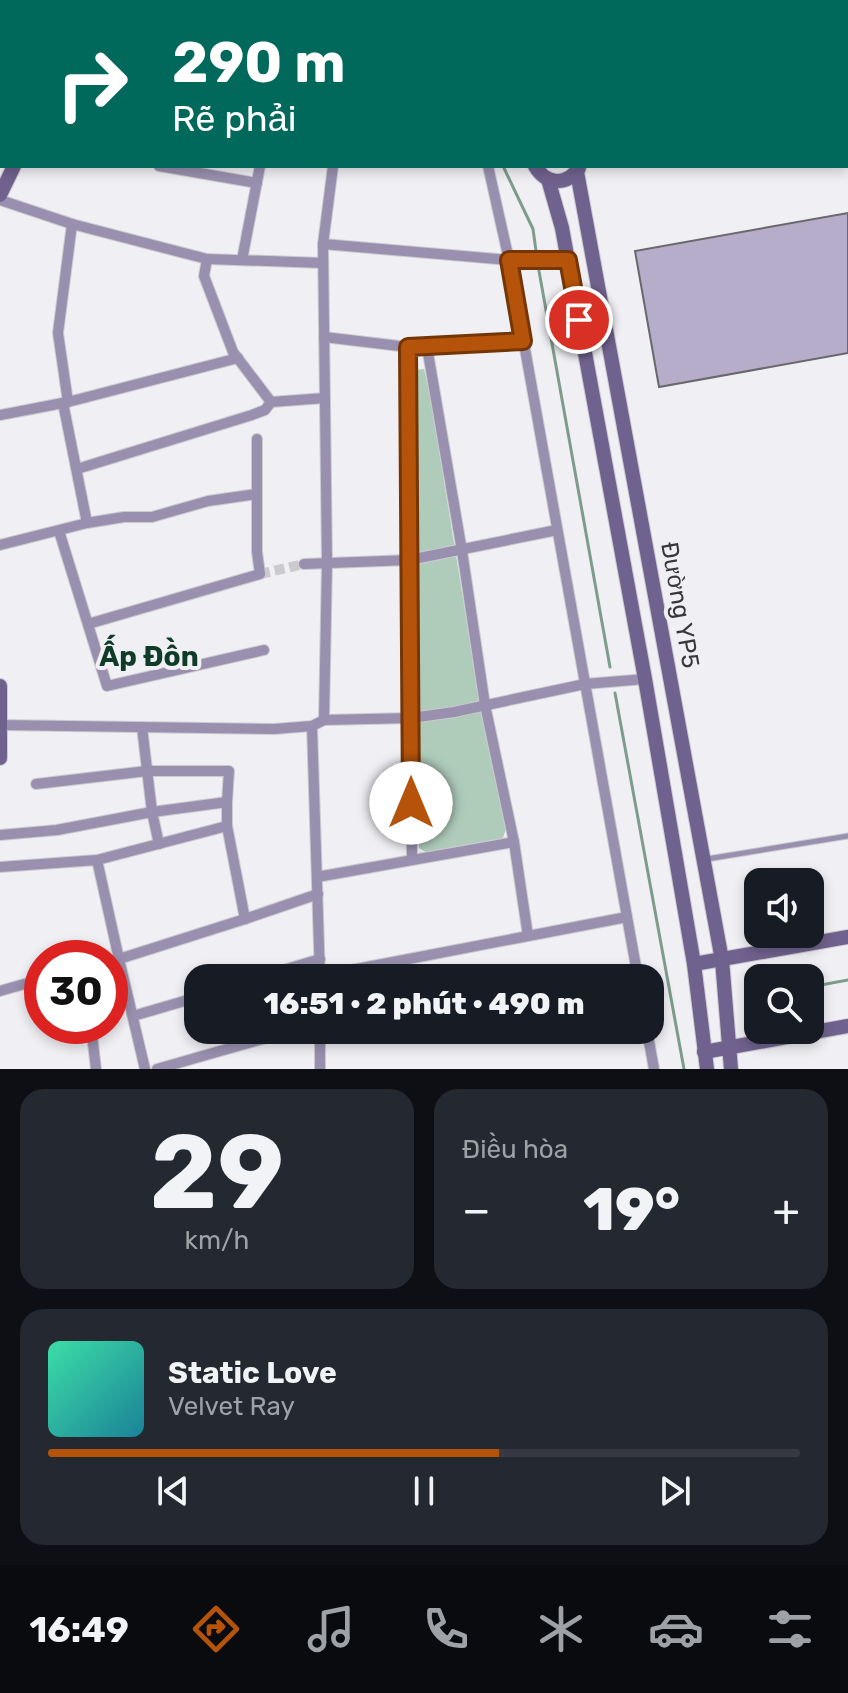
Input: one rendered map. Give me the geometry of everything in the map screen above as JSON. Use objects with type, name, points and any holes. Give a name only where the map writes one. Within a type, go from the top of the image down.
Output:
[{"type":"main road","points":[[0,197],[13,168]]},
{"type":"main road","points":[[537,168],[548,179],[565,180],[579,169]]},
{"type":"main road","name":"Đường YP5","points":[[579,169],[722,960],[731,1069]]},
{"type":"main road","name":"Đường YP5","points":[[548,179],[568,260],[645,679],[694,964],[707,1069]]},
{"type":"main road","points":[[645,679],[670,675]]},
{"type":"main road","points":[[0,686],[0,758]]},
{"type":"main road","points":[[694,964],[848,937]]},
{"type":"main road","points":[[704,1052],[848,1026]]},
{"type":"street","points":[[171,168],[257,183]]},
{"type":"street","points":[[242,260],[260,168]]},
{"type":"street","points":[[324,720],[327,562],[323,244],[333,168]]},
{"type":"street","points":[[488,168],[509,260],[635,964]]},
{"type":"street","points":[[0,197],[72,224],[207,259],[323,263]]},
{"type":"street","points":[[72,224],[58,333],[66,402],[87,523]]},
{"type":"street","points":[[323,244],[509,260],[568,260]]},
{"type":"street","points":[[207,259],[204,276],[238,358],[271,402]]},
{"type":"street","points":[[324,337],[408,347],[523,341]]},
{"type":"street","points":[[408,347],[412,859]]},
{"type":"street","points":[[427,347],[485,705],[514,842],[528,936]]},
{"type":"street","points":[[0,415],[66,402],[238,358]]},
{"type":"street","points":[[77,469],[252,415],[265,410],[271,402],[325,398]]},
{"type":"street","points":[[88,624],[260,574],[257,552],[257,439]]},
{"type":"street","points":[[0,545],[87,523],[124,517],[152,517],[208,501],[257,494]]},
{"type":"street","points":[[304,564],[409,560],[557,530]]},
{"type":"street","points":[[59,531],[107,686],[264,650]]},
{"type":"street","points":[[1,725],[274,729],[312,726],[324,720],[411,718],[585,684],[645,679]]},
{"type":"street","points":[[312,726],[320,964]]},
{"type":"street","points":[[142,727],[159,844]]},
{"type":"street","points":[[36,784],[147,771],[229,771],[227,826],[245,919]]},
{"type":"street","points":[[0,835],[57,830],[227,802]]},
{"type":"street","points":[[0,867],[97,860],[227,826]]},
{"type":"street","points":[[317,877],[514,842]]},
{"type":"street","points":[[97,860],[111,940]]},
{"type":"street","points":[[128,956],[318,894]]},
{"type":"street","points":[[386,964],[627,917]]},
{"type":"street","points":[[303,964],[320,959]]},
{"type":"street","points":[[0,991],[24,984]]},
{"type":"street","points":[[128,1000],[145,1069]]},
{"type":"street","points":[[133,1016],[184,1001]]},
{"type":"street","points":[[93,1044],[96,1069]]},
{"type":"street","points":[[157,1069],[245,1044]]},
{"type":"street","points":[[320,1044],[320,1069]]},
{"type":"street","points":[[650,1044],[654,1069]]},
{"type":"lane","points":[[703,859],[848,836]]},
{"type":"green space","points":[[424,369],[482,715],[506,829],[503,838],[427,853],[419,848],[414,370]]},
{"type":"building","points":[[848,213],[848,353],[659,387],[635,251]]},
{"type":"waterway","points":[[504,168],[533,229],[536,251]]},
{"type":"waterway","points":[[539,271],[610,667]]},
{"type":"waterway","points":[[615,693],[684,1069]]},
{"type":"waterway","points":[[824,984],[848,980]]},
{"type":"tunnel","points":[[260,574],[304,564]]},
{"type":"district","name":"Ấp Đồn","points":[[149,656]]},
{"type":"route","points":[[411,803],[408,347],[523,341],[509,260],[568,260],[579,320]]}]
